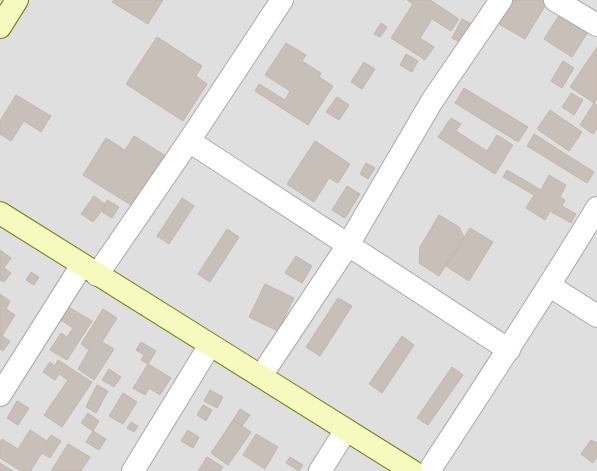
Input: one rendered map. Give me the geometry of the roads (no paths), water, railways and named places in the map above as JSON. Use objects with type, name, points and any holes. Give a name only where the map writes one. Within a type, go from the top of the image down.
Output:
[{"type":"street","points":[[1,21],[17,0]]},
{"type":"street","points":[[0,395],[90,270],[189,141],[282,0]]},
{"type":"street","points":[[261,376],[348,245],[432,101],[501,0]]},
{"type":"street","points":[[556,0],[597,25]]},
{"type":"street","points":[[189,141],[509,350]]},
{"type":"street","points":[[429,471],[550,286],[597,208]]},
{"type":"street","points":[[0,213],[412,471]]},
{"type":"street","points":[[550,286],[597,316]]},
{"type":"street","points":[[133,471],[210,345]]},
{"type":"street","points":[[320,471],[346,430]]}]
